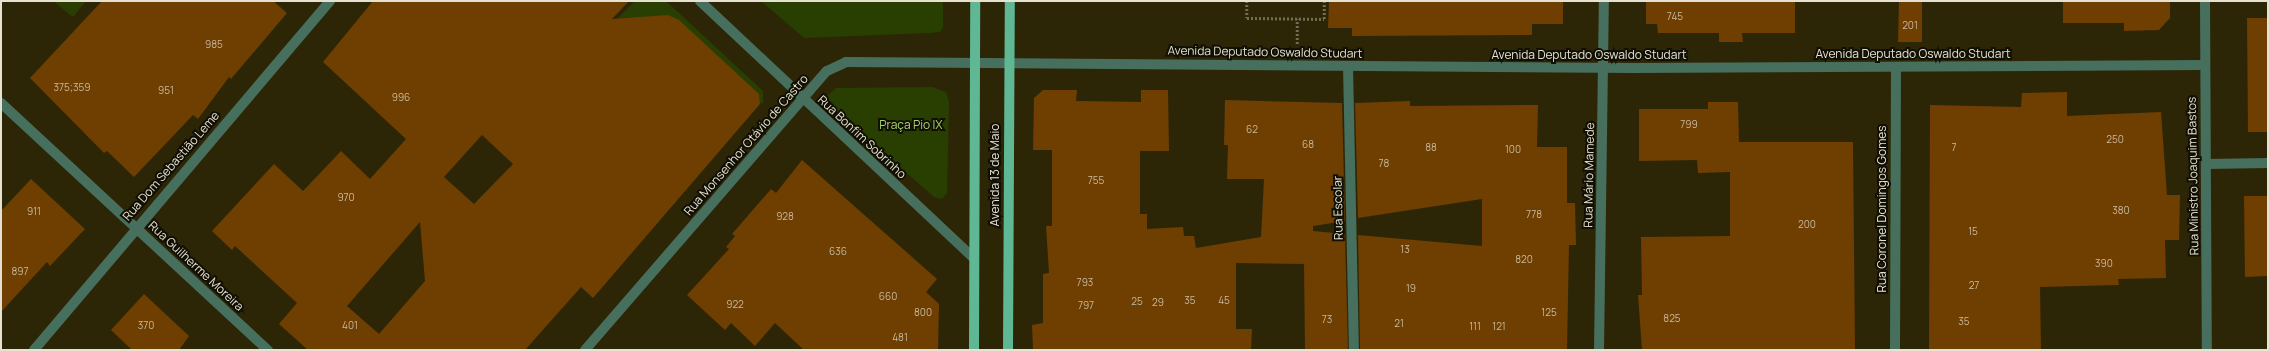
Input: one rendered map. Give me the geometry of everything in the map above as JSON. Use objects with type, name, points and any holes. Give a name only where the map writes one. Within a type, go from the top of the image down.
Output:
[{"type":"main road","name":"Avenida 13 de Maio","points":[[974,350],[973,257],[975,1]]},
{"type":"main road","name":"Avenida 13 de Maio","points":[[1008,350],[1010,1]]},
{"type":"street","name":"Rua Dom Sebastião Leme","points":[[34,350],[330,1]]},
{"type":"street","name":"Rua Bonfim Sobrinho","points":[[700,1],[803,100],[973,257]]},
{"type":"street","name":"Rua Mário Mamede","points":[[1598,350],[1604,1]]},
{"type":"street","name":"Rua Ministro Joaquim Bastos","points":[[2205,1],[2204,65],[2207,164],[2207,350]]},
{"type":"street","name":"Rua Monsenhor Otávio de Castro","points":[[586,350],[803,100],[826,71],[846,62],[975,64]]},
{"type":"street","name":"Avenida Deputado Oswaldo Studart","points":[[975,64],[1009,63],[1604,68],[1896,68],[2204,65]]},
{"type":"street","name":"Rua Escolar","points":[[1348,66],[1354,350]]},
{"type":"street","name":"Rua Coronel Domingos Gomes","points":[[1895,350],[1896,68]]},
{"type":"street","name":"Rua Guilherme Moreira","points":[[1,103],[268,350]]},
{"type":"street","points":[[2207,164],[2268,163]]},
{"type":"path","points":[[1247,1],[1247,18],[1324,19],[1324,1]]},
{"type":"path","points":[[1297,18],[1297,44]]},
{"type":"green space","points":[[53,1],[86,1],[73,17]]},
{"type":"green space","points":[[635,1],[666,1],[763,91],[763,104],[725,89],[578,58]]},
{"type":"green space","points":[[761,1],[943,1],[943,27],[940,32],[929,33],[804,38]]},
{"type":"green space","name":"Praça Pio IX","points":[[933,87],[946,92],[949,102],[947,193],[942,199],[934,197],[833,109],[827,96],[836,88]]},
{"type":"building","points":[[102,1],[273,1],[287,13],[231,79],[229,77],[198,119],[193,115],[134,177],[107,151],[104,153],[30,78]]},
{"type":"building","points":[[373,1],[629,1],[612,19],[668,15],[679,20],[759,94],[760,104],[593,298],[581,287],[525,350],[308,350],[279,324],[297,303],[235,246],[232,250],[212,231],[274,164],[303,191],[341,151],[370,179],[406,139],[323,62]],"holes":[[[482,135],[513,164],[474,204],[444,177]],[[420,222],[425,281],[379,334],[347,306]]]},
{"type":"building","points":[[1329,1],[1563,1],[1563,24],[1532,24],[1532,35],[1352,36],[1352,28],[1328,28]]},
{"type":"building","points":[[1646,1],[1795,1],[1795,33],[1742,33],[1743,42],[1719,42],[1719,33],[1658,33],[1657,24],[1646,24]]},
{"type":"building","points":[[1899,1],[1922,1],[1922,42],[1898,42]]},
{"type":"building","points":[[2063,1],[2170,1],[2170,18],[2159,30],[2124,31],[2124,23],[2063,23]]},
{"type":"building","points":[[2247,18],[2268,18],[2268,132],[2248,132]]},
{"type":"building","points":[[1043,90],[1077,90],[1076,101],[1141,102],[1141,90],[1168,90],[1169,151],[1140,151],[1140,214],[1147,214],[1147,229],[1183,227],[1184,236],[1194,236],[1196,248],[1261,237],[1264,179],[1227,179],[1228,145],[1224,145],[1225,100],[1342,103],[1345,221],[1313,226],[1313,231],[1345,234],[1348,350],[1305,350],[1304,264],[1236,263],[1236,329],[1252,329],[1251,350],[1033,350],[1032,325],[1043,323],[1043,274],[1049,273],[1046,226],[1052,226],[1052,150],[1033,150],[1034,98]]},
{"type":"building","points":[[2067,92],[2067,116],[2161,112],[2167,195],[2180,195],[2179,240],[2165,240],[2166,278],[2118,279],[2119,285],[2040,287],[2041,350],[1929,350],[1930,105],[2021,107],[2022,93]]},
{"type":"building","points":[[1410,101],[1410,106],[1538,105],[1537,147],[1567,147],[1567,203],[1575,203],[1576,245],[1569,245],[1567,350],[1360,350],[1358,235],[1482,246],[1482,199],[1358,218],[1355,103]]},
{"type":"building","points":[[1708,102],[1738,102],[1739,142],[1853,142],[1855,350],[1642,350],[1638,295],[1642,295],[1641,237],[1730,236],[1730,172],[1698,173],[1697,160],[1639,161],[1639,109],[1708,109]]},
{"type":"building","points":[[802,160],[937,279],[926,292],[939,304],[938,350],[804,350],[775,323],[755,346],[731,323],[725,330],[687,295],[729,249],[726,247],[735,236],[732,234],[771,189],[776,193]]},
{"type":"building","points":[[31,179],[85,229],[50,266],[47,262],[1,312],[1,211]]},
{"type":"building","points":[[2244,196],[2268,196],[2268,276],[2245,277]]},
{"type":"building","points":[[144,294],[189,336],[179,350],[132,350],[111,330]]}]
